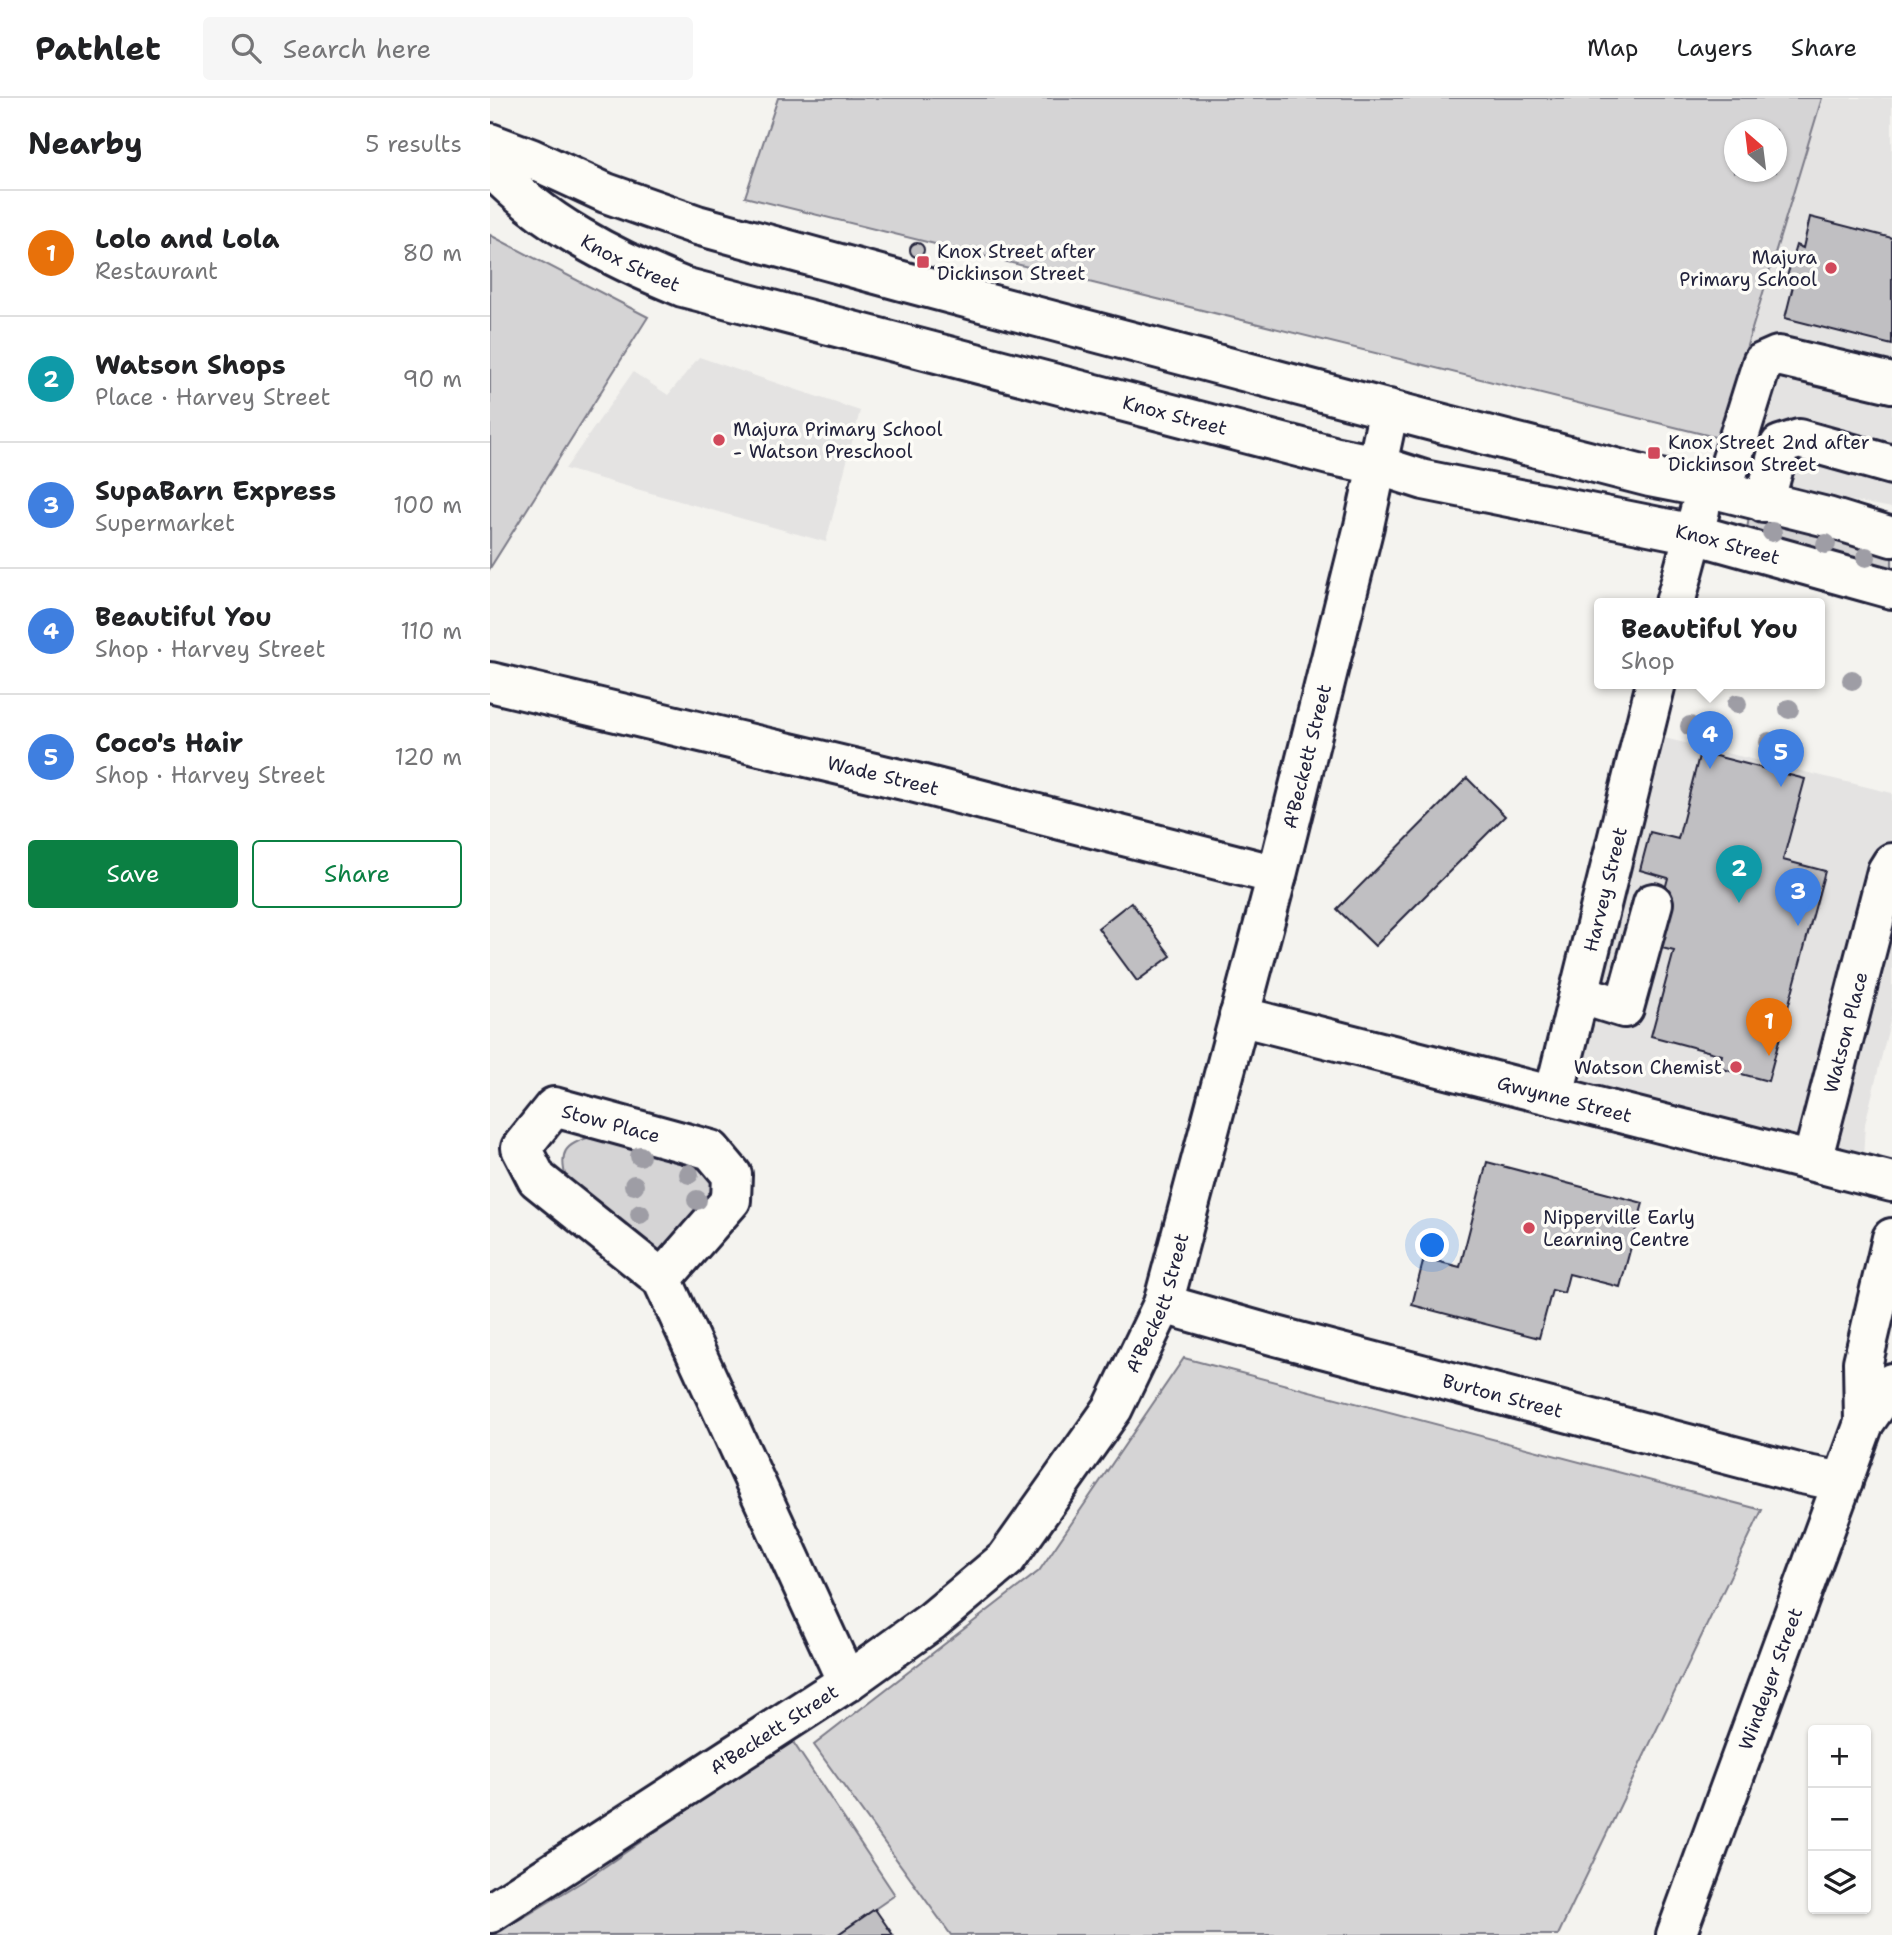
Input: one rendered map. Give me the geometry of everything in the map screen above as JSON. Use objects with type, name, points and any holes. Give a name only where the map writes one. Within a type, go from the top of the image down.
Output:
[{"type":"street","points":[[490,143],[606,193],[697,225],[1389,409],[1827,517],[1892,537]]},
{"type":"street","name":"Knox Street","points":[[490,166],[512,190],[574,234],[649,274],[683,287],[1333,456],[1377,465],[1424,480],[1694,534],[1892,589]]},
{"type":"street","points":[[1676,598],[1694,534],[1714,491],[1762,363],[1778,356],[1892,383]]},
{"type":"street","name":"A'Beckett Street","points":[[492,1906],[847,1682],[932,1621],[1006,1559],[1113,1408],[1163,1304],[1277,875],[1389,409]]},
{"type":"street","points":[[1764,503],[1780,445],[1798,439],[1892,465]]},
{"type":"street","name":"Wade Street","points":[[490,682],[912,782],[1277,875]]},
{"type":"street","name":"Harvey Street","points":[[1554,1095],[1655,689]]},
{"type":"street","name":"Watson Place","points":[[1812,1161],[1874,931],[1887,871],[1892,863]]},
{"type":"street","points":[[1579,994],[1624,1007],[1653,903]]},
{"type":"street","name":"Gwynne Street","points":[[1239,1016],[1892,1182]]},
{"type":"street","name":"Stow Place","points":[[662,1279],[731,1200],[732,1175],[711,1150],[554,1107],[521,1148],[537,1180],[662,1279],[847,1682]]},
{"type":"street","name":"Windeyer Street","points":[[1864,1423],[1863,1362],[1892,1238]]},
{"type":"street","name":"Burton Street","points":[[1163,1304],[1290,1340],[1802,1474],[1843,1482]]},
{"type":"street","name":"Windeyer Street","points":[[1676,1935],[1864,1423],[1892,1383]]},
{"type":"shaded area","points":[[778,98],[1822,98],[1719,438],[745,197]]},
{"type":"shaded area","name":"Majura Primary School","points":[[1822,98],[1892,98],[1892,508],[1707,475]]},
{"type":"shaded area","points":[[490,235],[648,317],[490,568]]},
{"type":"shaded area","name":"Majura Primary School - Watson Preschool","points":[[699,357],[860,411],[826,542],[565,469],[633,372],[668,395]]},
{"type":"shaded area","points":[[1749,517],[1892,548],[1892,574],[1746,535]]},
{"type":"shaded area","points":[[1660,737],[1892,793],[1892,1014],[1865,1124],[1863,1158],[1568,1082]]},
{"type":"shaded area","points":[[591,1137],[696,1161],[713,1181],[716,1195],[669,1247],[657,1252],[566,1179],[563,1162],[566,1151],[575,1143]]},
{"type":"shaded area","points":[[1184,1358],[1762,1510],[1558,1935],[951,1935],[814,1745],[1039,1571]]},
{"type":"shaded area","points":[[791,1739],[895,1895],[837,1935],[490,1935],[588,1878]]},
{"type":"building","points":[[1810,217],[1892,238],[1892,345],[1785,318],[1794,282],[1786,280],[1796,245],[1803,248]]},
{"type":"building","points":[[917,243],[922,245],[922,255],[917,257],[912,255],[910,250],[912,245]]},
{"type":"building","points":[[1700,752],[1805,779],[1783,860],[1825,871],[1768,1081],[1719,1068],[1722,1055],[1651,1036],[1674,951],[1650,945],[1668,878],[1640,870],[1650,832],[1678,839]]},
{"type":"building","points":[[1467,778],[1505,816],[1375,946],[1337,909]]},
{"type":"building","points":[[1131,902],[1171,956],[1137,981],[1098,928]]},
{"type":"building","points":[[1487,1162],[1643,1203],[1620,1287],[1569,1274],[1564,1293],[1552,1290],[1539,1338],[1412,1305],[1424,1258],[1460,1267]]},
{"type":"building","points":[[875,1909],[893,1935],[837,1935]]},
{"type":"place","name":"Knox Street after Dickinson Street","points":[[923,262]]},
{"type":"place","name":"Majura Primary School","points":[[1831,268]]},
{"type":"place","name":"Majura Primary School - Watson Preschool","points":[[719,440]]},
{"type":"place","name":"Knox Street 2nd after Dickinson Street","points":[[1654,453]]},
{"type":"place","name":"Beautiful You","points":[[1710,769]]},
{"type":"place","name":"Coco's Hair","points":[[1781,787]]},
{"type":"place","name":"Watson Shops","points":[[1739,903]]},
{"type":"place","name":"SupaBarn Express","points":[[1798,926]]},
{"type":"place","name":"Lolo and Lola","points":[[1769,1056]]},
{"type":"place","name":"Watson Chemist","points":[[1736,1067]]},
{"type":"place","name":"Nipperville Early Learning Centre","points":[[1529,1228]]}]
